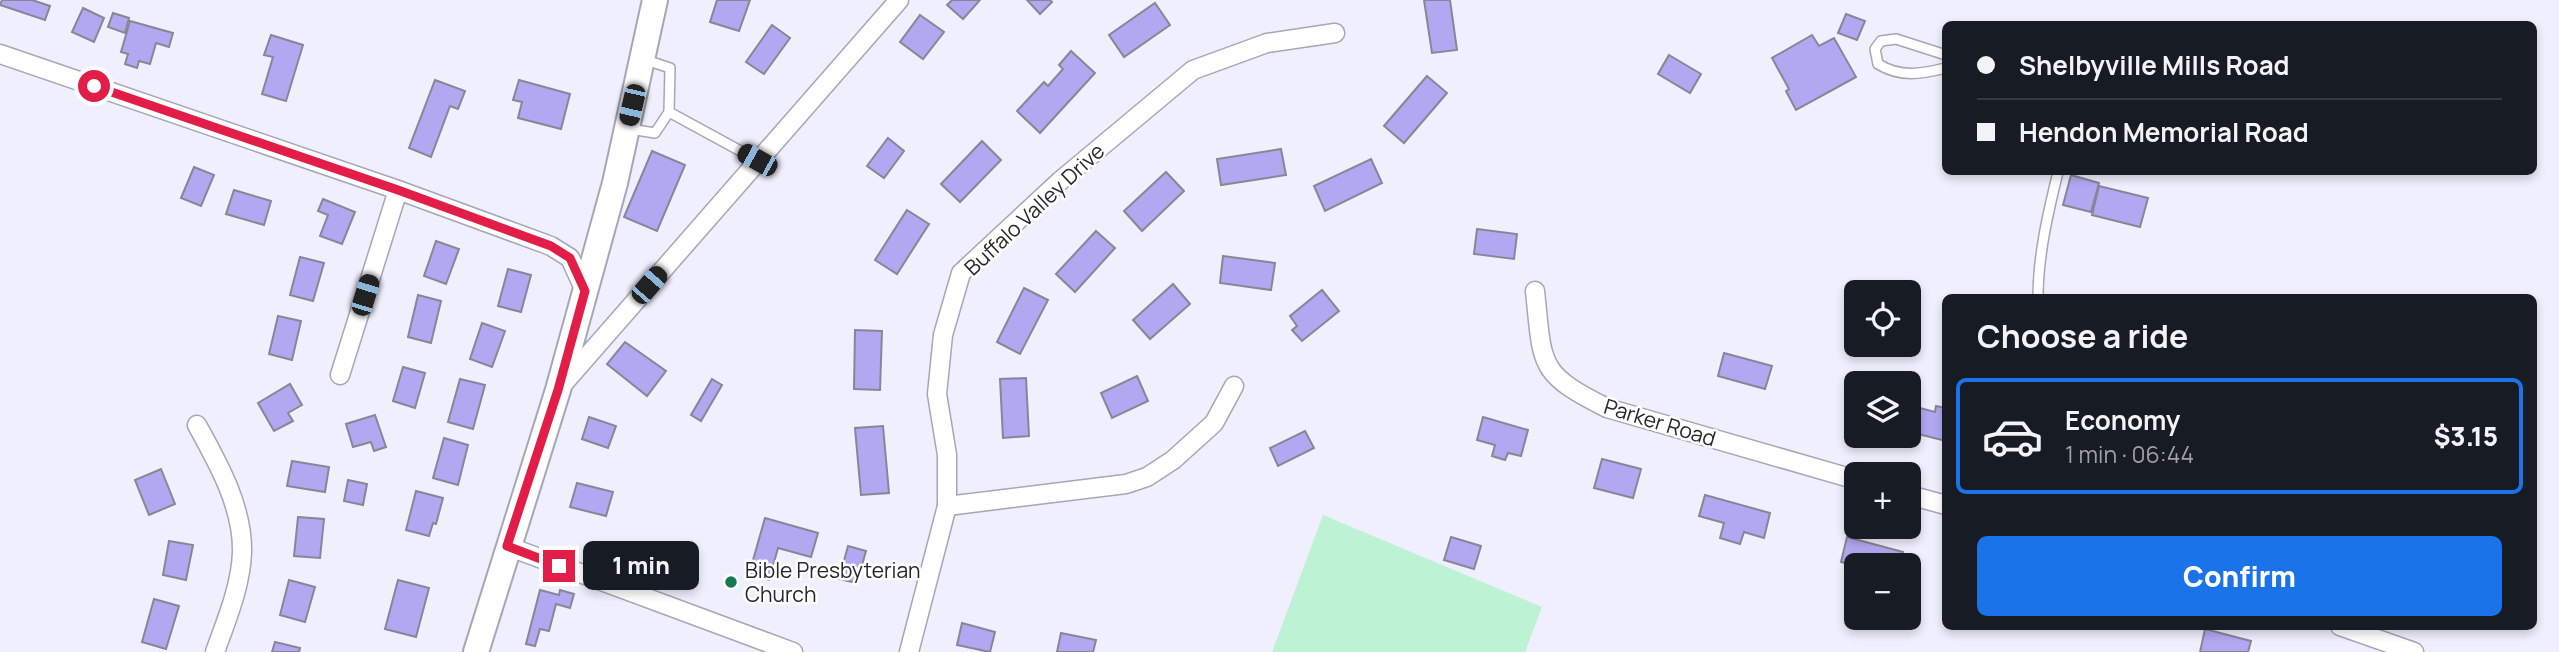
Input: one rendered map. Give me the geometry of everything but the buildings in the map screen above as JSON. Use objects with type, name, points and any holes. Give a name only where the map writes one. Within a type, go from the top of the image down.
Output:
[{"type":"street","points":[[476,652],[558,390],[627,128],[655,0]]},
{"type":"street","points":[[558,390],[899,0]]},
{"type":"street","name":"Buffalo Valley Drive","points":[[909,652],[947,506],[947,455],[937,394],[943,335],[961,274],[1060,181],[1193,70],[1267,43],[1335,33]]},
{"type":"street","points":[[0,54],[398,190],[551,246],[570,258],[585,291]]},
{"type":"street","points":[[340,375],[398,190]]},
{"type":"street","name":"Parker Road","points":[[1535,292],[1541,348],[1549,371],[1568,389],[1607,408],[1844,476]]},
{"type":"street","points":[[947,506],[1126,484],[1147,477],[1173,460],[1214,423],[1234,386]]},
{"type":"street","points":[[197,425],[218,463],[236,513],[242,552],[237,587],[215,652]]},
{"type":"street","points":[[1921,498],[1942,504]]},
{"type":"street","points":[[507,546],[793,652]]},
{"type":"street","points":[[2351,630],[2414,652]]},
{"type":"lane","points":[[1942,54],[1896,39],[1881,41],[1875,49],[1878,64],[1896,74],[1920,74],[1942,69]]},
{"type":"lane","points":[[627,128],[655,134],[670,112],[670,68],[643,59]]},
{"type":"lane","points":[[670,112],[757,160]]},
{"type":"lane","points":[[2038,294],[2044,234],[2057,175]]},
{"type":"green space","points":[[1323,515],[1542,607],[1525,652],[1272,652]]},
{"type":"place","name":"Bible Presbyterian Church","points":[[731,582]]},
{"type":"route","points":[[94,86],[398,190],[551,246],[570,258],[585,291],[558,390],[507,546],[559,566]]}]
